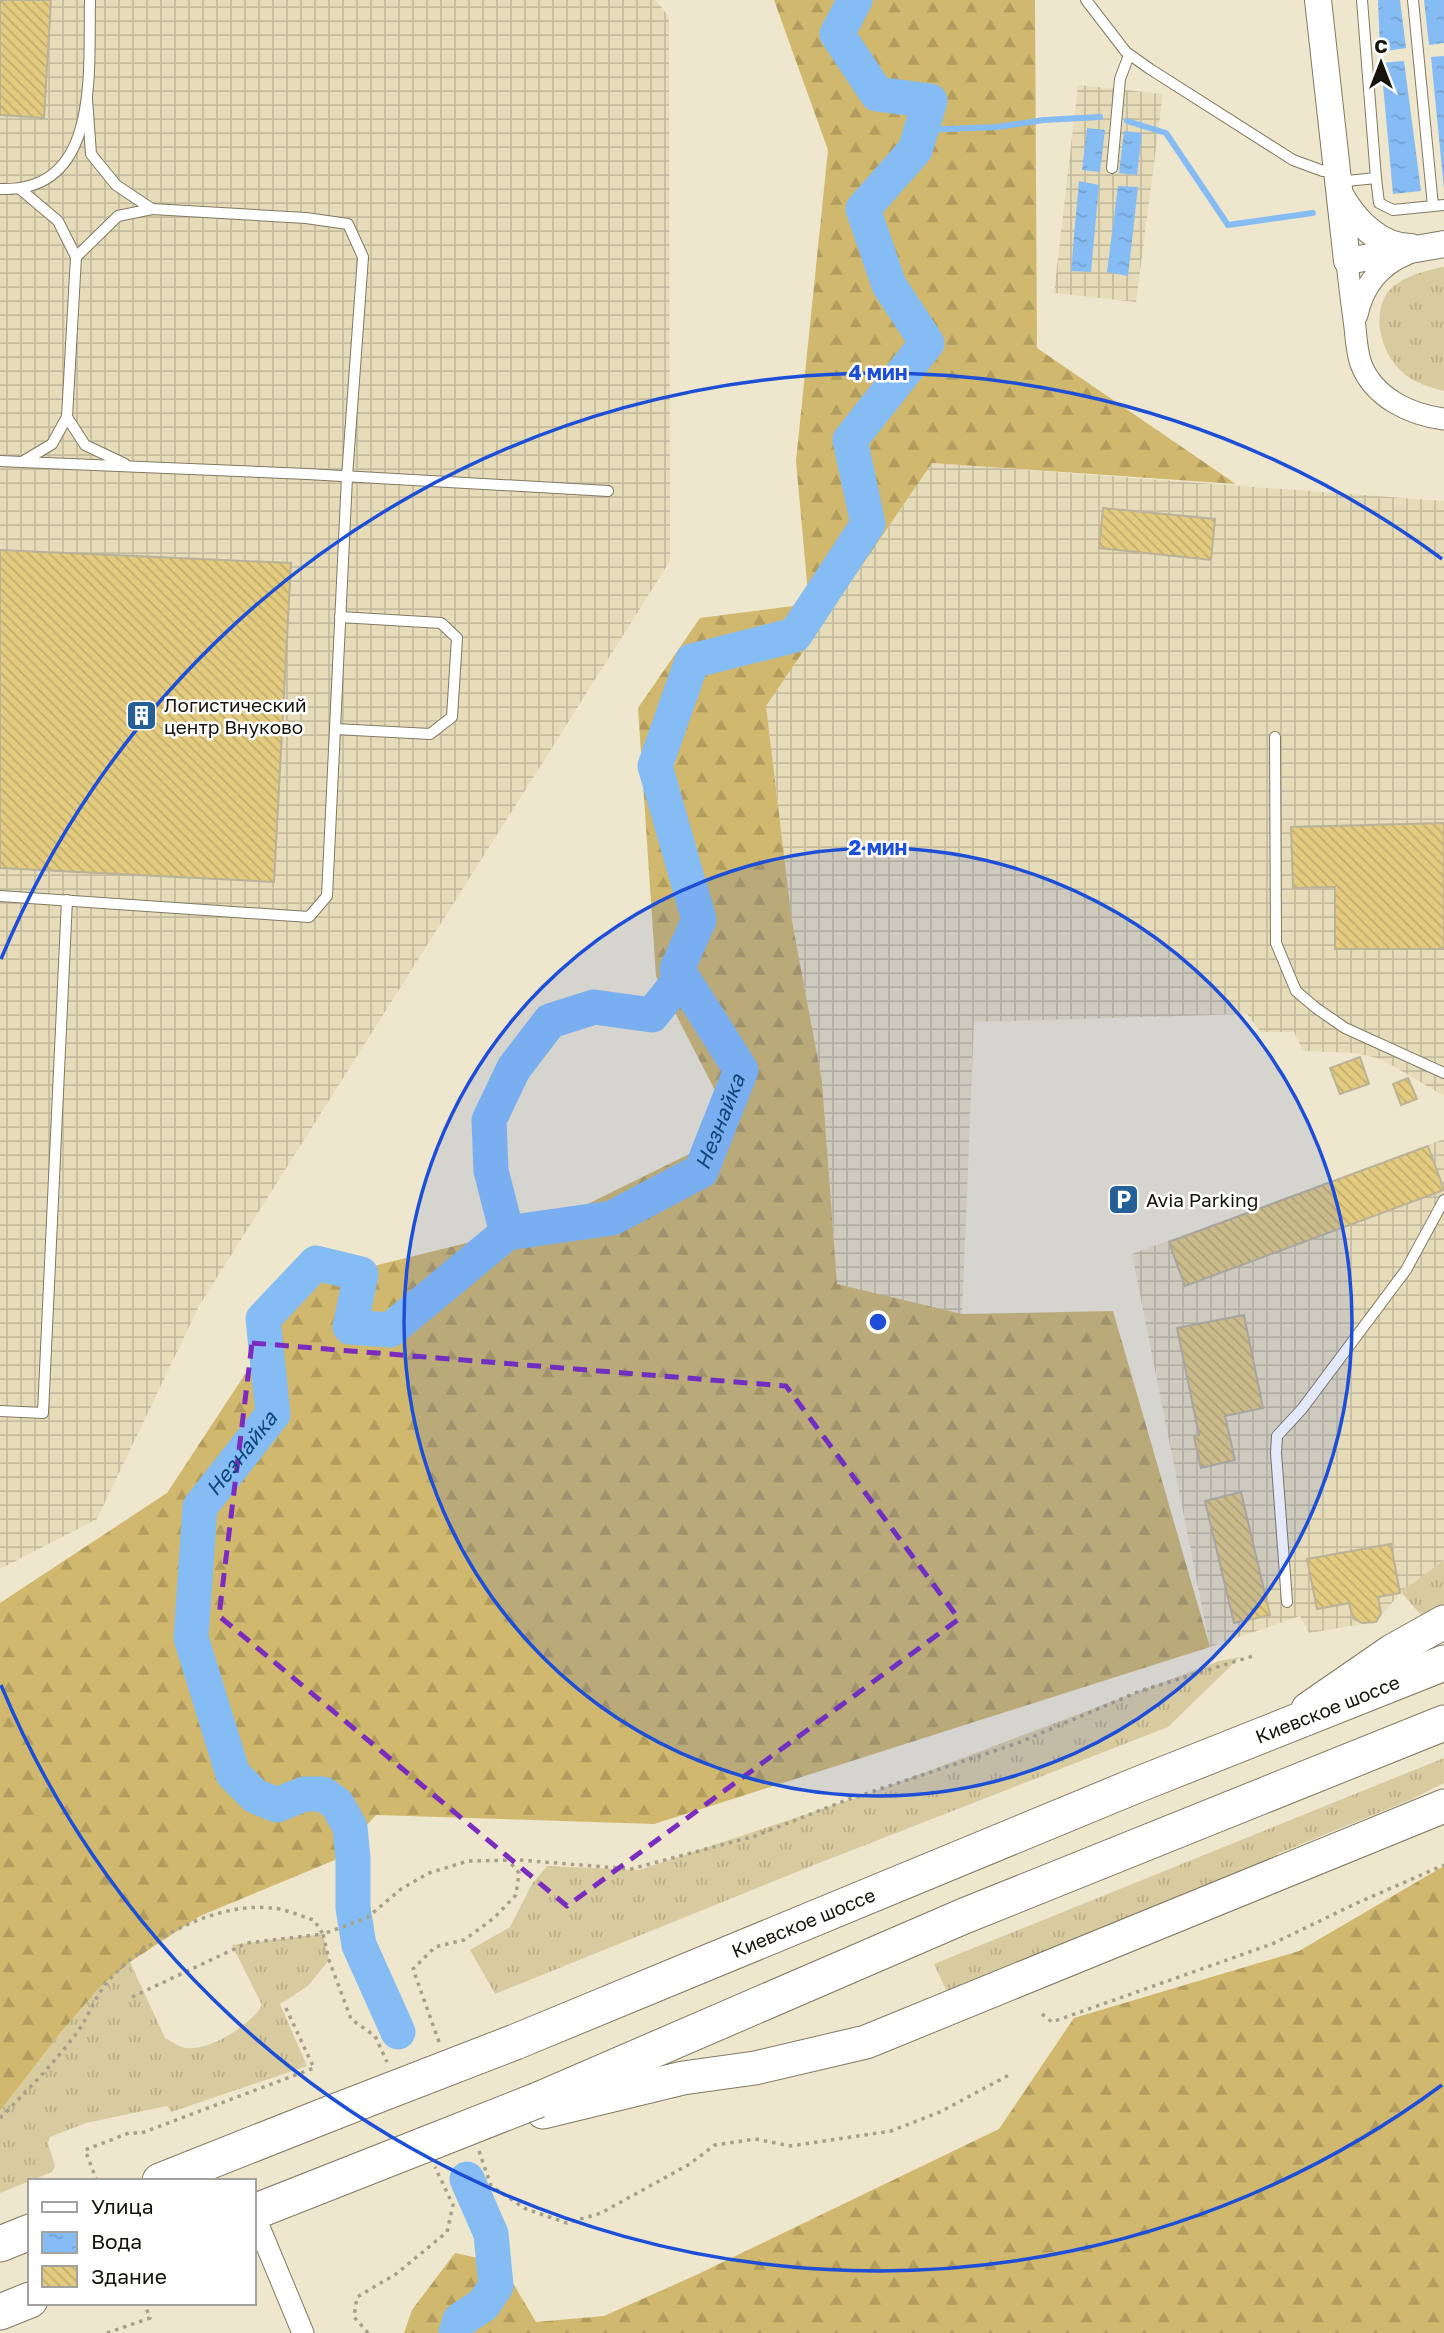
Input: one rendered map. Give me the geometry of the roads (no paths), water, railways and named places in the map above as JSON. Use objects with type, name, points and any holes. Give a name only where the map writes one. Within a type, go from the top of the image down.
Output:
[{"type":"highway","name":"Киевское шоссе","points":[[165,2179],[515,2042],[1086,1805],[1444,1662]]},
{"type":"highway","points":[[256,2212],[361,2169],[541,2106],[964,1916],[1444,1723]]},
{"type":"highway","points":[[0,2244],[28,2233]]},
{"type":"highway","points":[[0,2312],[28,2301]]},
{"type":"main road","points":[[1285,1726],[1392,1651],[1444,1622]]},
{"type":"main road","points":[[541,2106],[683,2078],[755,2068],[866,2042],[1444,1806]]},
{"type":"street","points":[[1318,0],[1360,362],[1368,377],[1383,393],[1408,411],[1444,419]]},
{"type":"street","points":[[1337,181],[1355,216],[1371,232],[1399,246],[1434,246]]},
{"type":"street","points":[[1347,261],[1434,246]]},
{"type":"street","points":[[1355,328],[1362,297],[1375,276],[1391,262],[1434,246]]},
{"type":"street","points":[[256,2218],[303,2333]]},
{"type":"lane","points":[[90,0],[87,99],[91,154],[116,185],[152,209]]},
{"type":"lane","points":[[1086,0],[1129,55],[1286,156],[1337,181],[1376,178]]},
{"type":"lane","points":[[1362,0],[1379,203],[1393,211],[1438,206],[1413,0]]},
{"type":"lane","points":[[1112,167],[1120,79],[1129,55]]},
{"type":"lane","points":[[0,188],[20,189],[51,176],[71,155],[83,126],[87,99]]},
{"type":"lane","points":[[20,189],[58,221],[76,257],[67,417],[52,444],[22,462]]},
{"type":"lane","points":[[0,896],[309,917],[327,896],[347,477],[363,257],[348,224],[306,218],[152,209],[118,216],[76,257]]},
{"type":"lane","points":[[67,417],[85,445],[131,467]]},
{"type":"lane","points":[[0,461],[608,491]]},
{"type":"lane","points":[[335,729],[430,734],[452,718],[457,638],[440,623],[341,617]]},
{"type":"lane","points":[[1275,737],[1276,943],[1296,991],[1315,1008],[1345,1028],[1444,1073]]},
{"type":"lane","points":[[0,1411],[43,1413],[68,900]]},
{"type":"lane","points":[[1287,1602],[1277,1436],[1302,1409],[1406,1270],[1444,1200]]},
{"type":"water","points":[[1378,0],[1400,0],[1406,48],[1380,52]]},
{"type":"water","points":[[1424,0],[1444,0],[1444,43],[1429,45]]},
{"type":"water","points":[[1444,56],[1444,189],[1431,57]]},
{"type":"water","points":[[1404,61],[1421,191],[1393,194],[1381,63]]},
{"type":"water","points":[[1087,128],[1105,130],[1100,172],[1082,170]]},
{"type":"water","points":[[1124,131],[1142,133],[1137,175],[1119,173]]},
{"type":"water","points":[[1079,181],[1099,185],[1091,272],[1071,271]]},
{"type":"water","points":[[1118,186],[1138,187],[1128,276],[1107,272]]},
{"type":"waterway","name":"Незнайка","points":[[398,2032],[359,1945],[353,1908],[350,1827],[337,1804],[323,1794],[304,1794],[277,1805],[255,1796],[233,1774],[191,1638],[200,1507],[273,1414],[263,1319],[316,1263],[361,1274],[350,1327],[390,1330],[507,1233],[612,1218],[701,1171],[741,1070],[677,969],[699,920],[655,766],[692,661],[795,635],[868,524],[850,440],[927,343],[889,285],[863,209],[915,150],[930,101],[877,94],[837,34],[855,0]]},
{"type":"waterway","points":[[921,130],[997,127],[1044,120],[1100,117]]},
{"type":"waterway","points":[[1127,121],[1166,133],[1228,225],[1313,213]]},
{"type":"waterway","points":[[507,1233],[491,1171],[489,1120],[514,1068],[550,1021],[594,1007],[652,1015],[682,977]]},
{"type":"waterway","name":"Незнайка","points":[[456,2333],[460,2320],[483,2305],[496,2286],[491,2234],[467,2179]]},
{"type":"place","name":"Логистический центр Внуково","points":[[141,716]]},
{"type":"place","name":"Avia Parking","points":[[1123,1200]]}]
